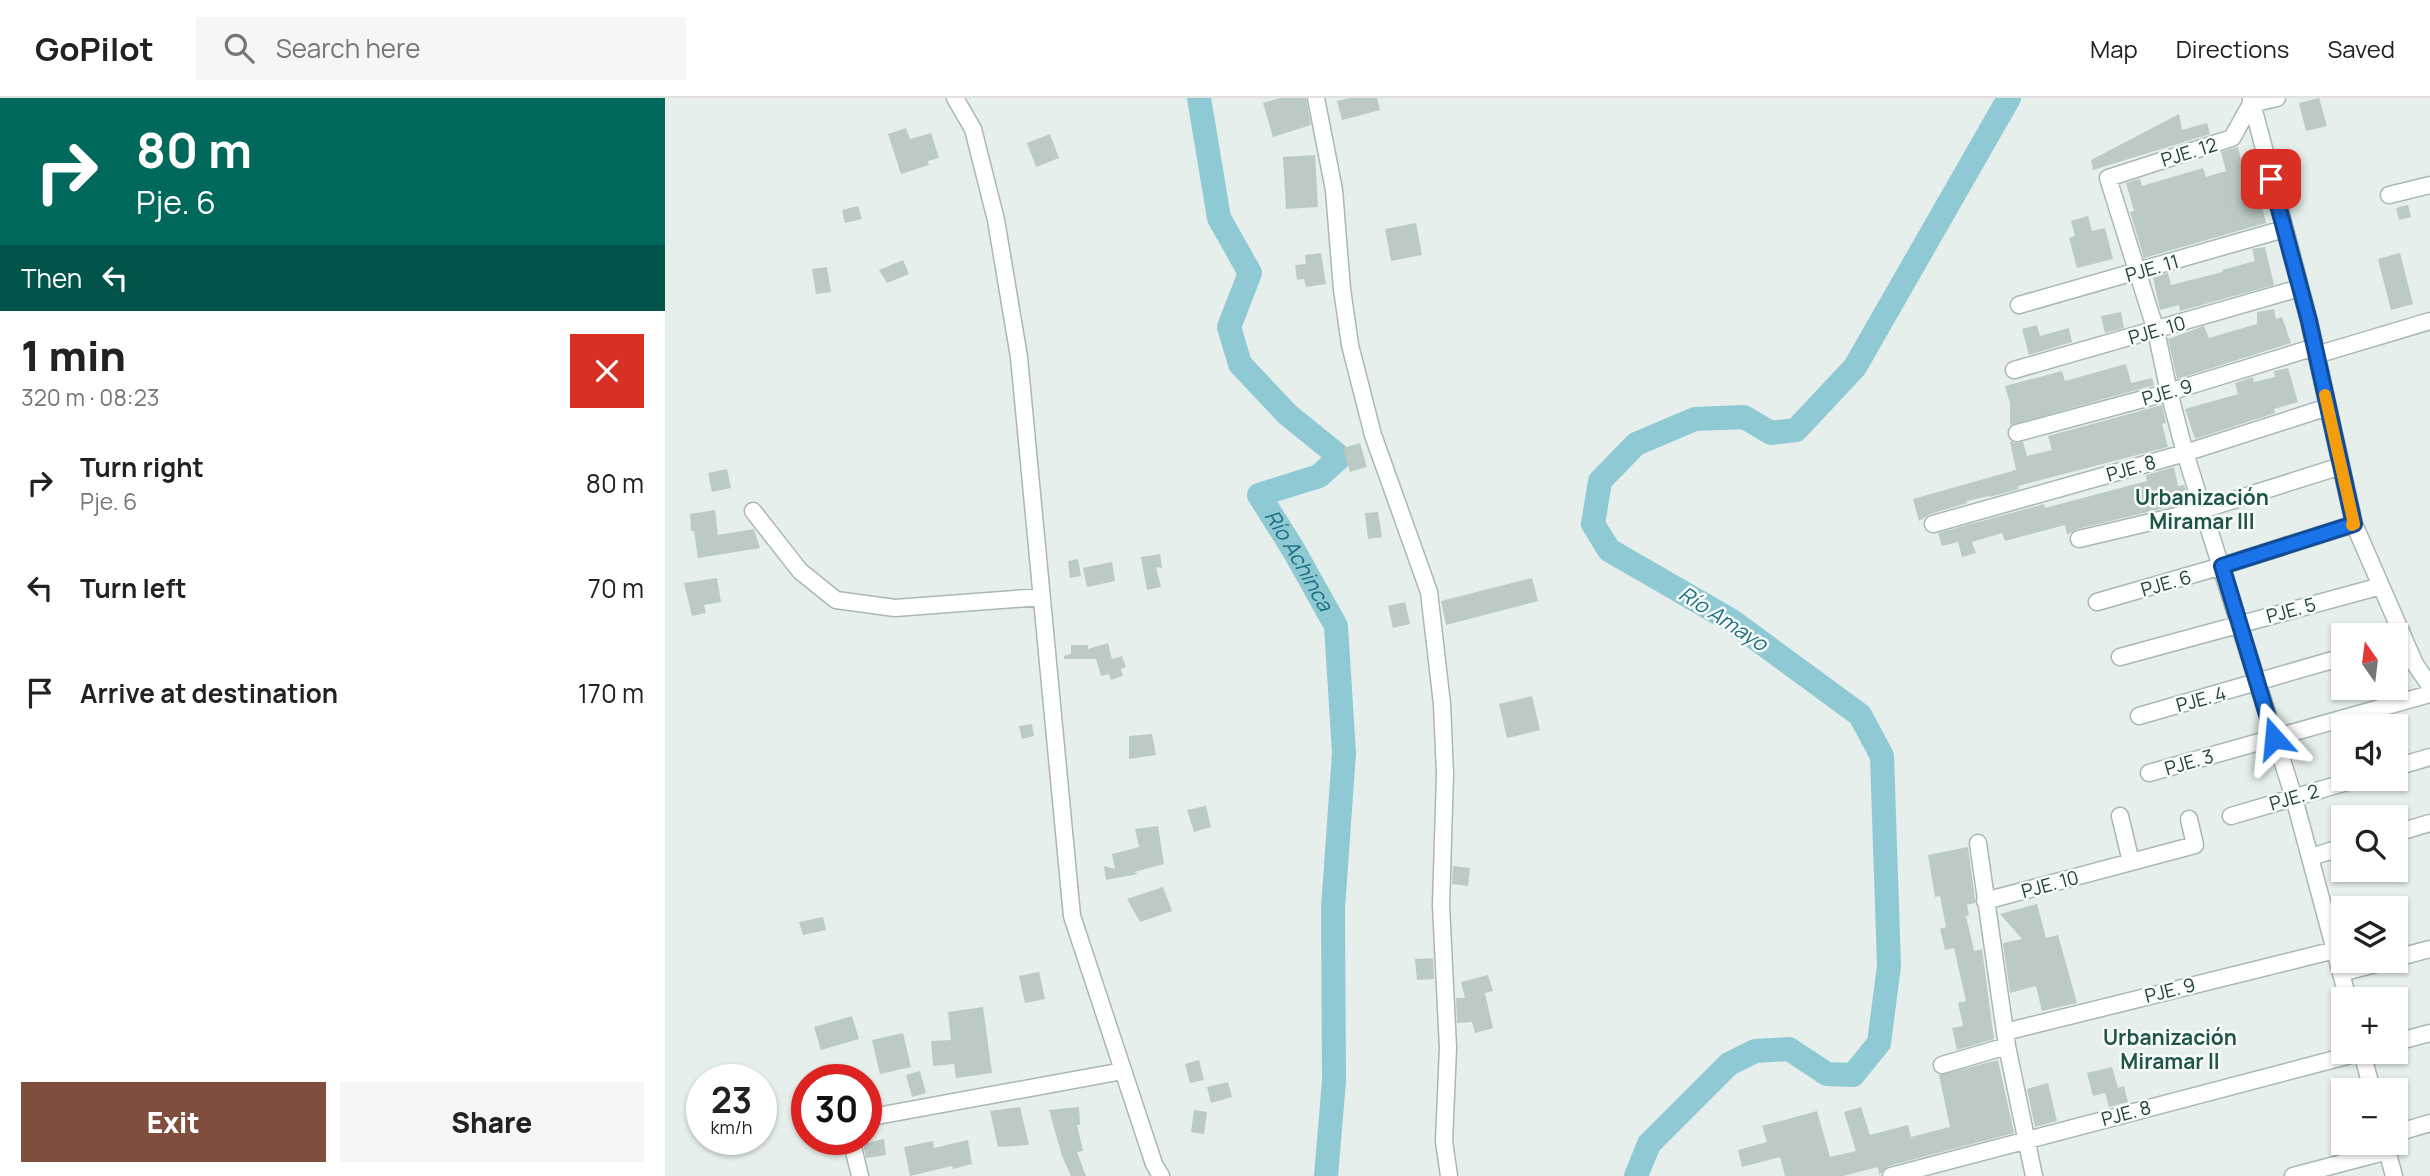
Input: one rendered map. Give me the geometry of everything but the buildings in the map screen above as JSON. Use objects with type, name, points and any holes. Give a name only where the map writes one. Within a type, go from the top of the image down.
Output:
[{"type":"street","points":[[955,98],[973,129],[996,220],[1019,357],[1072,916],[1154,1164],[1161,1176]]},
{"type":"street","points":[[1316,98],[1334,190],[1342,289],[1350,345],[1373,435],[1429,592],[1442,704],[1445,774],[1441,905],[1448,1048],[1444,1141],[1449,1176]]},
{"type":"street","points":[[2277,98],[2251,101],[2316,351],[2354,524],[2394,623]]},
{"type":"street","name":"PJE. 12","points":[[2138,272],[2108,178],[2232,138],[2251,101]]},
{"type":"street","points":[[2389,195],[2430,185]]},
{"type":"street","name":"PJE. 11","points":[[2019,305],[2284,229]]},
{"type":"street","points":[[2138,272],[2156,331],[2185,453],[2294,798],[2331,934]]},
{"type":"street","name":"PJE. 10","points":[[2014,370],[2300,288]]},
{"type":"street","name":"PJE. 9","points":[[2017,433],[2430,321]]},
{"type":"street","name":"PJE. 8","points":[[1933,524],[2185,453],[2328,407]]},
{"type":"street","points":[[2079,539],[2202,510],[2341,466]]},
{"type":"street","points":[[753,511],[800,571],[836,600],[895,608],[1041,597]]},
{"type":"street","name":"PJE. 6","points":[[2097,602],[2354,524]]},
{"type":"street","name":"PJE. 5","points":[[2120,657],[2381,586]]},
{"type":"street","points":[[2408,654],[2430,686]]},
{"type":"street","name":"PJE. 4","points":[[2139,716],[2331,661]]},
{"type":"street","name":"PJE. 3","points":[[2149,773],[2430,694]]},
{"type":"street","points":[[2408,763],[2430,757]]},
{"type":"street","name":"PJE. 2","points":[[2231,816],[2331,787]]},
{"type":"street","points":[[2120,816],[2131,862]]},
{"type":"street","name":"PJE. 10","points":[[1985,901],[2195,845],[2189,818]]},
{"type":"street","points":[[2408,829],[2430,823]]},
{"type":"street","points":[[1977,843],[2006,1039],[2034,1176]]},
{"type":"street","points":[[2311,857],[2331,851]]},
{"type":"street","points":[[2408,955],[2430,949]]},
{"type":"street","name":"PJE. 9","points":[[1942,1065],[2006,1039],[2331,951]]},
{"type":"street","points":[[2341,973],[2345,987]]},
{"type":"street","points":[[2408,1039],[2430,1033]]},
{"type":"street","name":"PJE. 8","points":[[1891,1176],[2331,1060]]},
{"type":"street","points":[[882,1115],[1123,1071]]},
{"type":"street","points":[[2408,1129],[2430,1123]]},
{"type":"street","points":[[855,1155],[860,1176]]},
{"type":"street","points":[[2293,1176],[2360,1155]]},
{"type":"street","points":[[2388,1155],[2394,1176]]},
{"type":"waterway","name":"Río Achinca","points":[[1199,98],[1219,218],[1250,273],[1229,327],[1240,364],[1287,414],[1340,457],[1319,476],[1259,495],[1336,626],[1344,753],[1333,908],[1334,1081],[1326,1176]]},
{"type":"waterway","name":"Río Amayo","points":[[1636,1176],[1649,1144],[1729,1064],[1755,1051],[1789,1049],[1827,1074],[1853,1075],[1879,1043],[1889,966],[1882,756],[1860,715],[1732,621],[1609,550],[1593,524],[1600,481],[1636,444],[1695,419],[1744,417],[1771,433],[1796,430],[1855,367],[2009,98]]},
{"type":"slow traffic","points":[[2325,395],[2354,524],[2352,525]]},
{"type":"district","name":"Urbanización Miramar III","points":[[2202,510]]},
{"type":"district","name":"Urbanización Miramar II","points":[[2170,1050]]},
{"type":"route","points":[[2271,179],[2309,321],[2354,524],[2222,566],[2274,738]]}]
